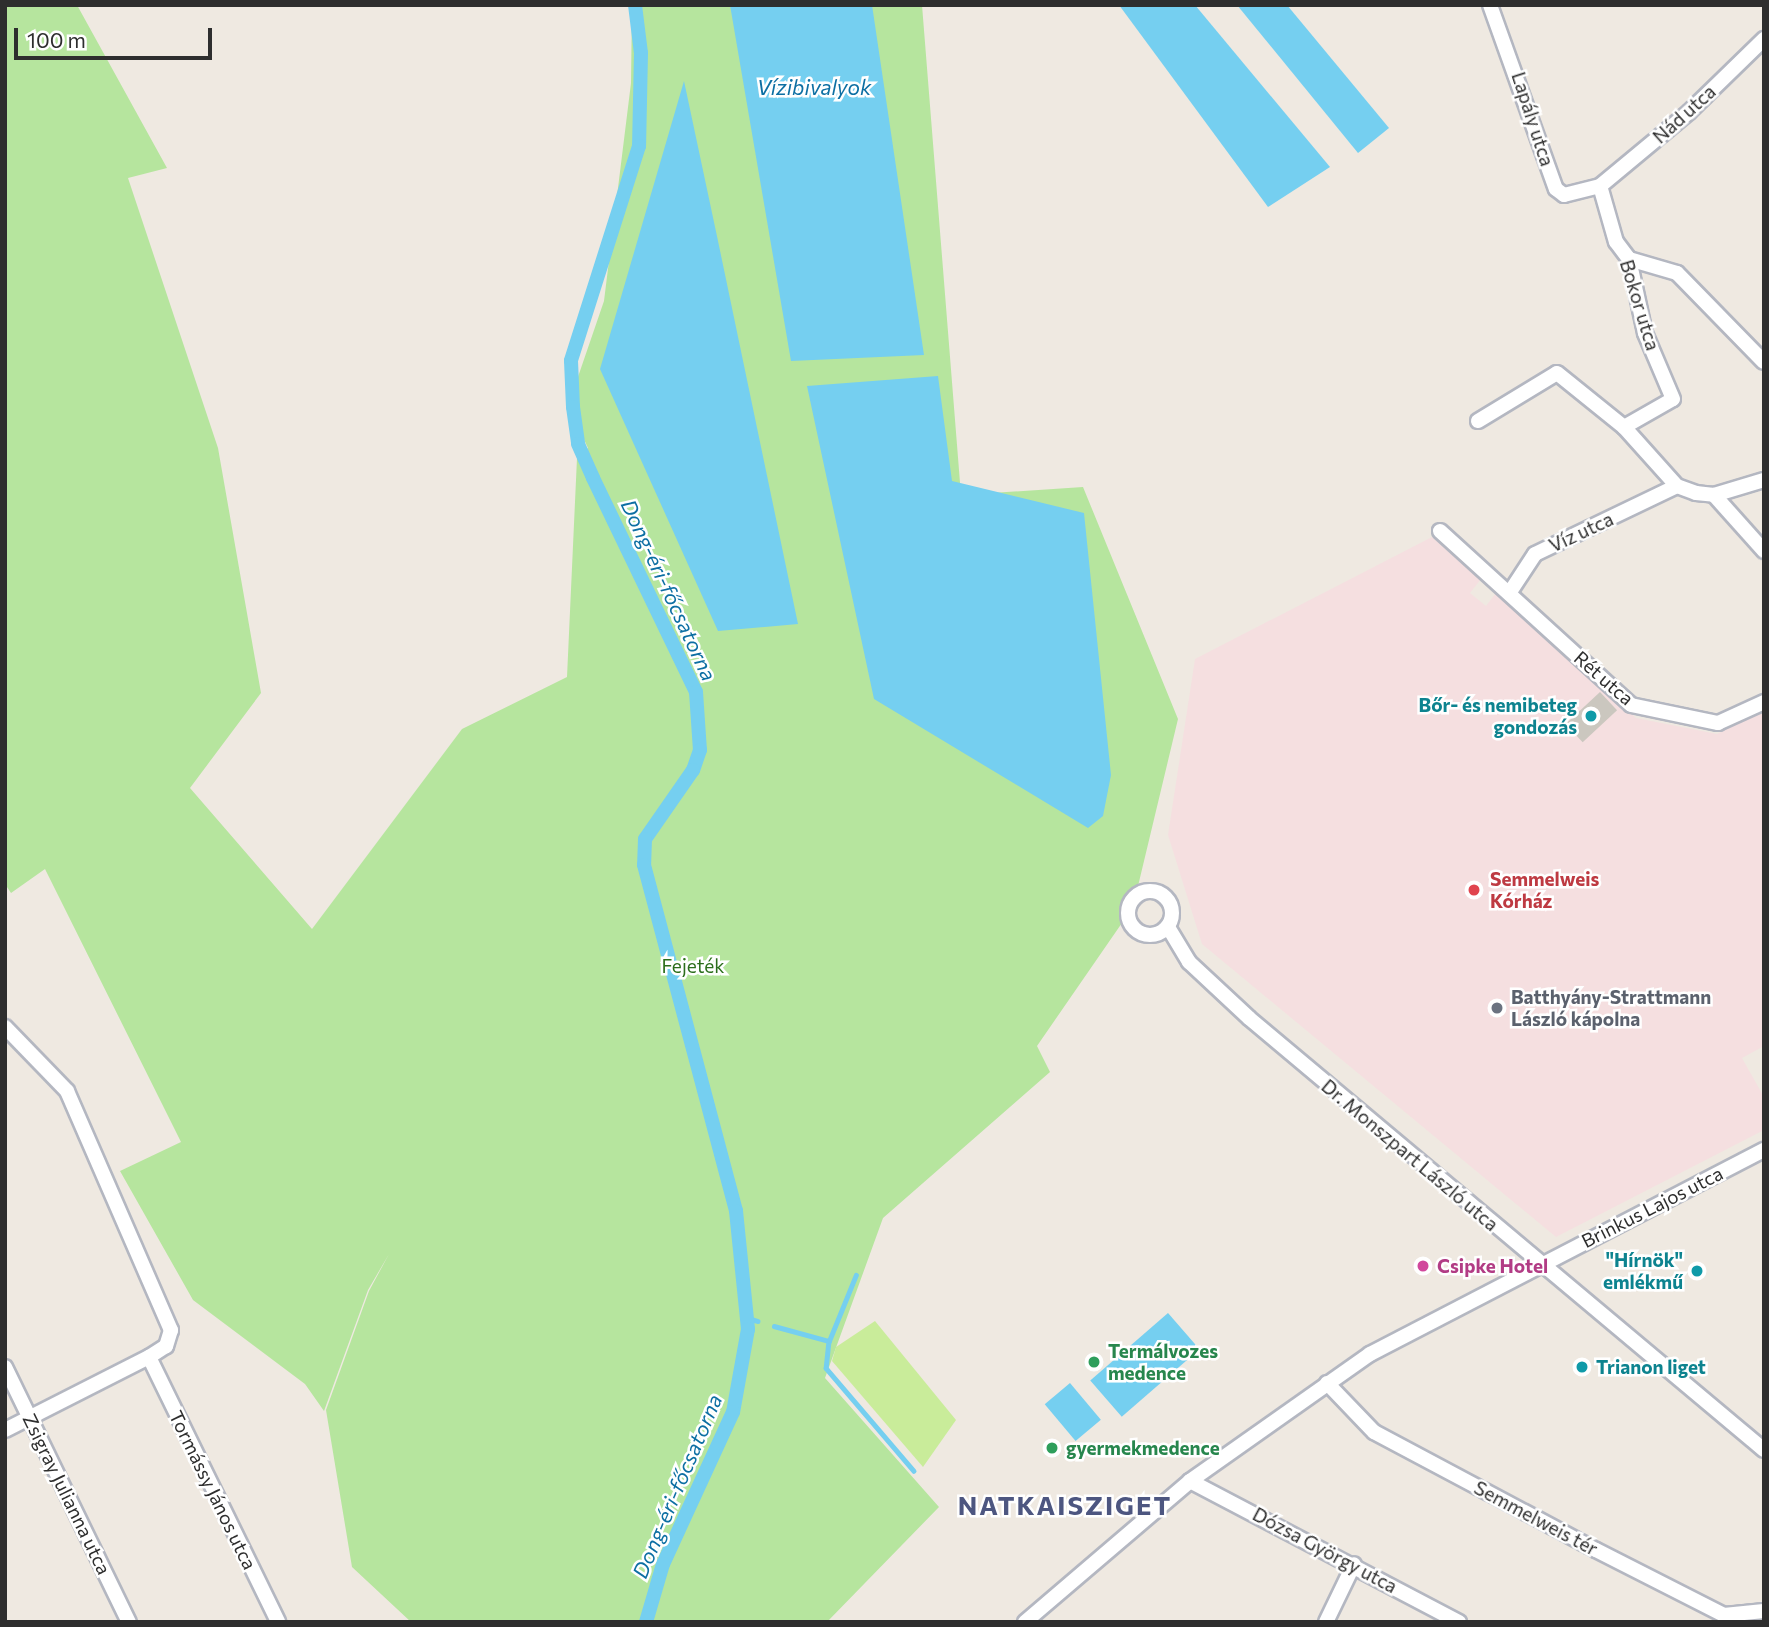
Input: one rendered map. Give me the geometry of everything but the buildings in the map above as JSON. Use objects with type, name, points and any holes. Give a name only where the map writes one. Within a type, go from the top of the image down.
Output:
[{"type":"street","name":"Lapály utca","points":[[1490,5],[1556,189],[1571,196],[1600,186]]},
{"type":"street","name":"Nád utca","points":[[1600,186],[1689,112],[1764,38]]},
{"type":"street","name":"Bokor utca","points":[[1600,186],[1616,242],[1629,259],[1645,333],[1674,395],[1668,404],[1624,427]]},
{"type":"street","points":[[1629,259],[1677,272],[1764,362]]},
{"type":"street","points":[[1478,421],[1557,373],[1624,427],[1677,486],[1714,495],[1764,480]]},
{"type":"street","name":"Víz utca","points":[[1510,592],[1535,554],[1677,486]]},
{"type":"street","points":[[1714,495],[1764,551]]},
{"type":"street","points":[[1440,531],[1510,592]]},
{"type":"street","name":"Rét utca","points":[[1510,592],[1631,705],[1718,723],[1764,702]]},
{"type":"street","name":"Dr. Monszpart László utca","points":[[1168,927],[1189,961],[1238,1008],[1764,1450]]},
{"type":"street","points":[[5,1027],[67,1091],[170,1324],[166,1346],[149,1357],[5,1430]]},
{"type":"street","name":"Brinkus Lajos utca","points":[[1026,1622],[1190,1481],[1327,1383],[1541,1265],[1764,1150]]},
{"type":"street","name":"Tormássy János utca","points":[[149,1357],[278,1622]]},
{"type":"street","name":"Zsigray Julianna utca","points":[[5,1367],[129,1622]]},
{"type":"street","name":"Semmelweis tér","points":[[1327,1383],[1374,1432],[1585,1544],[1724,1615],[1764,1611]]},
{"type":"street","name":"Dózsa György utca","points":[[1190,1481],[1354,1564],[1459,1622]]},
{"type":"street","points":[[1326,1622],[1354,1564]]},
{"type":"shaded area","name":"Semmelweis Kórház","points":[[1432,537],[1481,579],[1470,593],[1486,606],[1496,593],[1636,718],[1717,734],[1764,709],[1764,1046],[1742,1058],[1764,1097],[1764,1130],[1556,1237],[1202,944],[1168,835],[1195,659]]},
{"type":"green space","name":"Fejeték","points":[[5,5],[77,5],[167,168],[128,178],[218,448],[261,693],[190,788],[312,929],[462,729],[567,677],[577,458],[588,448],[568,406],[604,301],[631,83],[632,5],[922,5],[961,495],[1083,487],[1178,719],[1133,907],[1037,1046],[1050,1072],[883,1218],[825,1378],[939,1507],[827,1622],[411,1622],[352,1567],[326,1410],[369,1291],[389,1254],[368,1290],[324,1411],[305,1384],[193,1300],[120,1171],[181,1142],[45,869],[11,893],[5,884]]},
{"type":"green space","points":[[875,1321],[956,1420],[923,1467],[832,1361],[836,1347]]},
{"type":"water","name":"Vízibivalyok","points":[[730,5],[872,5],[924,355],[791,361]]},
{"type":"water","points":[[1119,5],[1195,5],[1330,167],[1268,207]]},
{"type":"water","points":[[1237,5],[1287,5],[1389,128],[1358,153]]},
{"type":"water","points":[[684,81],[798,624],[718,631],[600,369]]},
{"type":"water","points":[[938,376],[952,481],[1084,513],[1111,775],[1103,816],[1088,828],[874,699],[807,386]]},
{"type":"water","points":[[1168,1313],[1199,1349],[1122,1417],[1090,1381]]},
{"type":"water","points":[[1070,1383],[1101,1420],[1076,1441],[1045,1404]]},
{"type":"waterway","name":"Dong-éri-főcsatorna","points":[[635,5],[641,53],[639,146],[571,361],[573,407],[578,444],[696,692],[700,750],[693,770],[645,839],[644,865],[736,1211],[748,1329],[733,1412],[663,1564],[646,1622]]},
{"type":"waterway","points":[[829,1341],[856,1275]]},
{"type":"waterway","points":[[748,1318],[758,1321]]},
{"type":"waterway","points":[[774,1326],[829,1341],[826,1368],[914,1471]]},
{"type":"place","name":"Bőr- és nemibeteg gondozás","points":[[1591,716]]},
{"type":"place","name":"Semmelweis Kórház","points":[[1474,890]]},
{"type":"place","name":"Batthyány-Strattmann László kápolna","points":[[1497,1008]]},
{"type":"place","name":"Csipke Hotel","points":[[1423,1266]]},
{"type":"place","name":"\"Hírnök\" emlékmű","points":[[1697,1271]]},
{"type":"place","name":"Termálvozes medence","points":[[1094,1362]]},
{"type":"place","name":"Trianon liget","points":[[1582,1367]]},
{"type":"place","name":"gyermekmedence","points":[[1052,1448]]},
{"type":"district","name":"NATKAISZIGET","points":[[1065,1505]]}]
